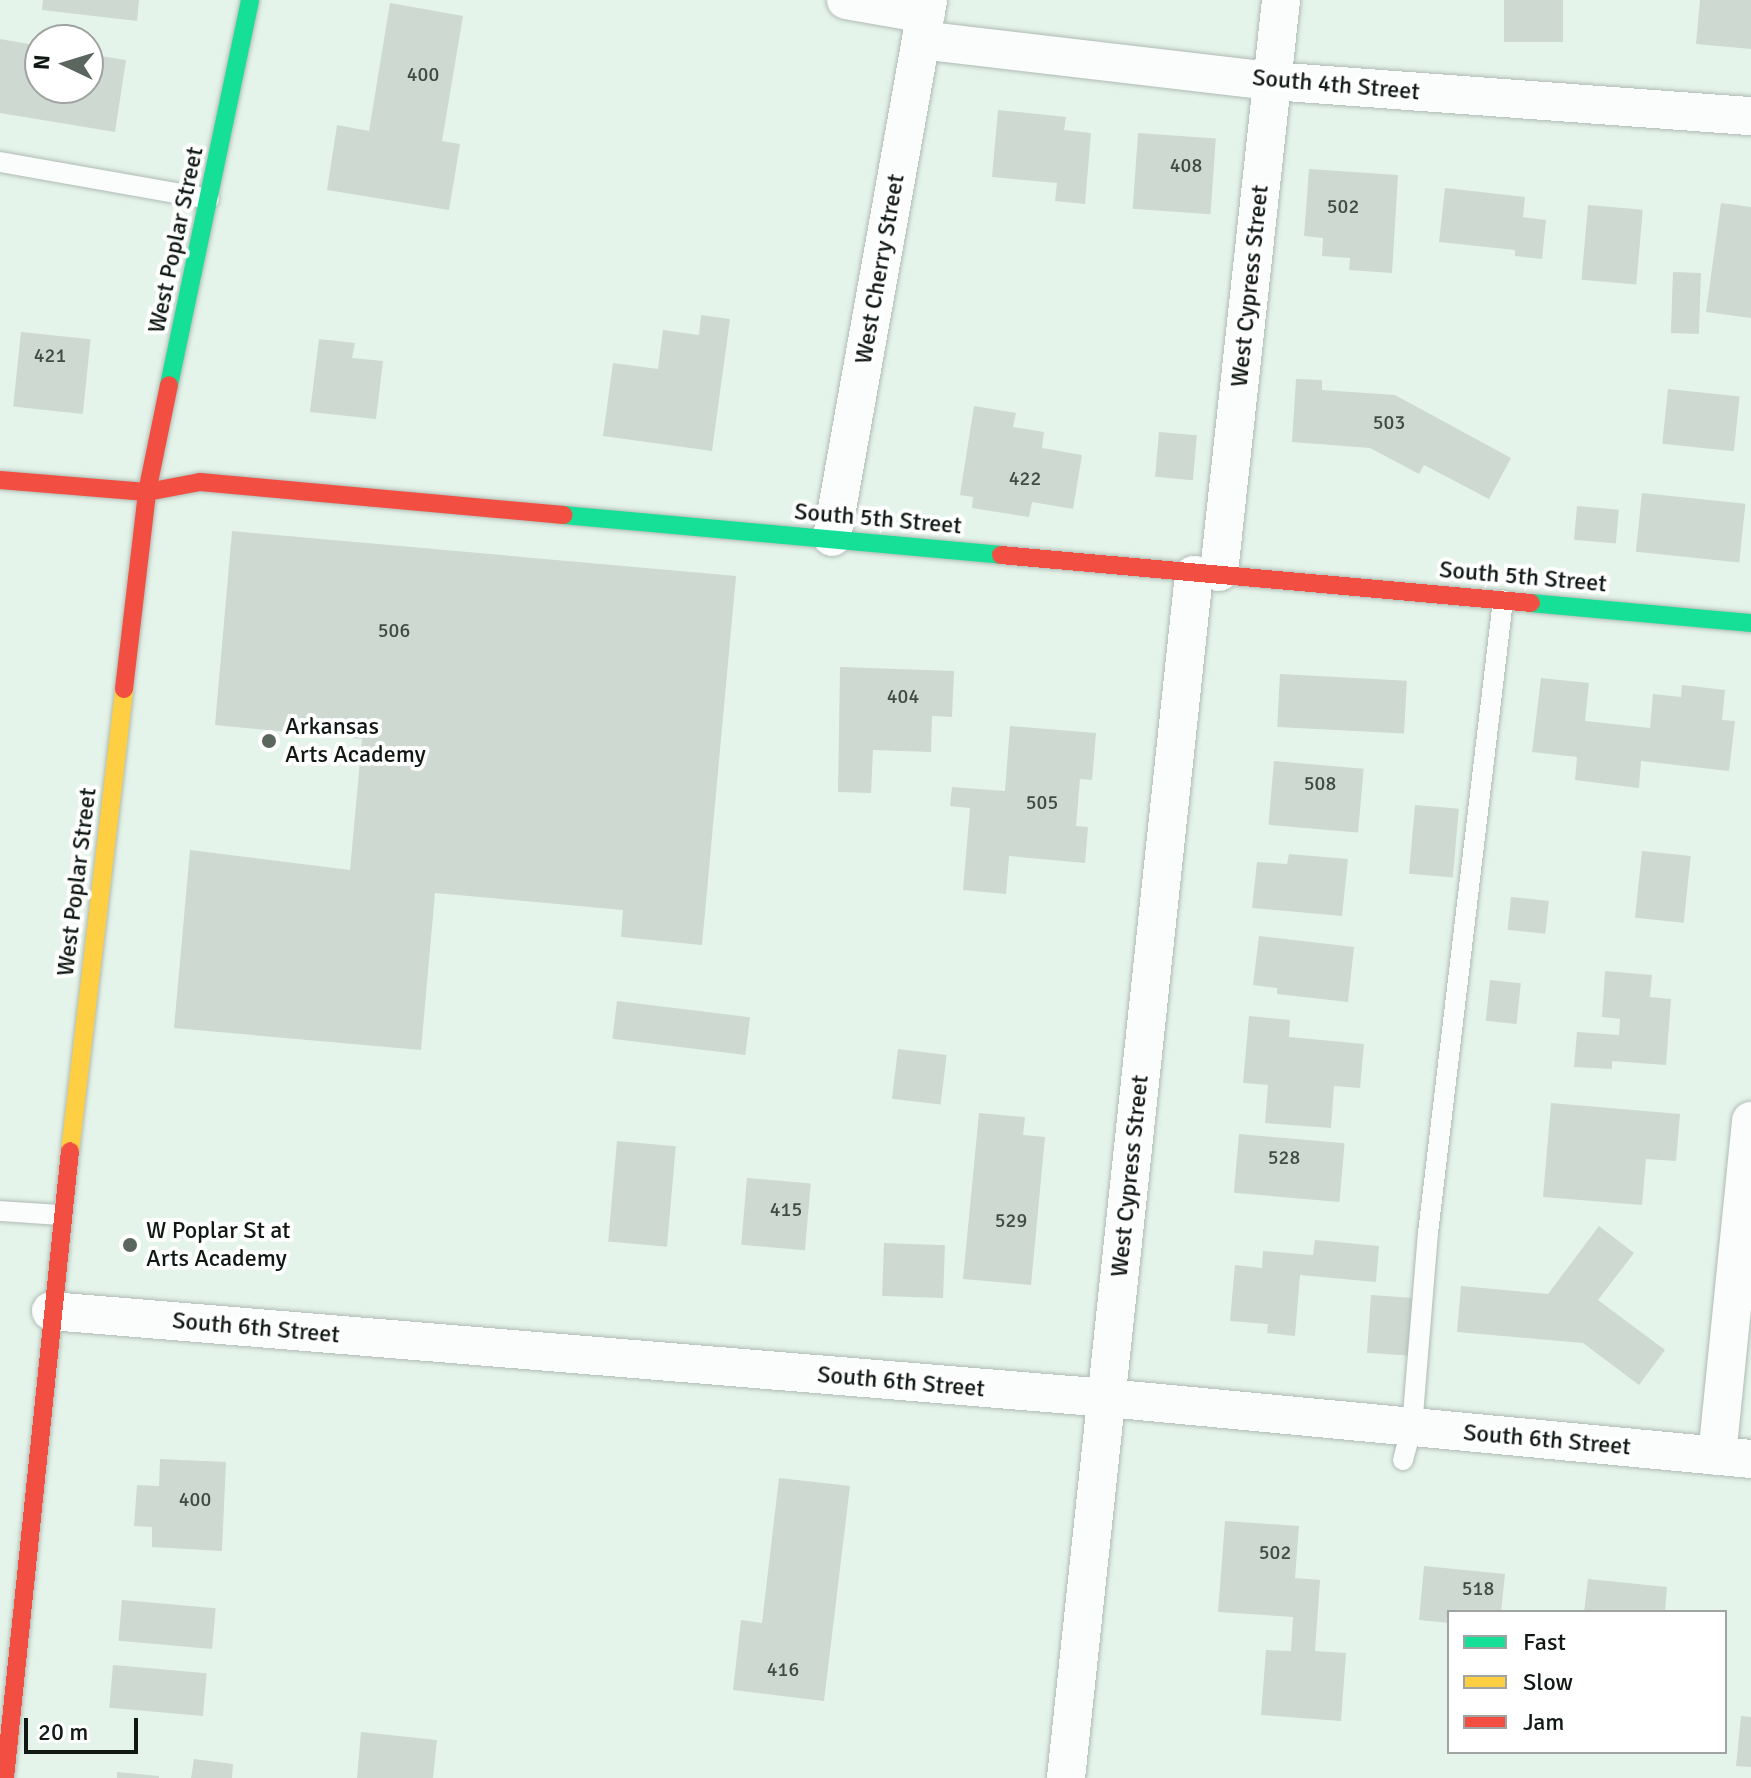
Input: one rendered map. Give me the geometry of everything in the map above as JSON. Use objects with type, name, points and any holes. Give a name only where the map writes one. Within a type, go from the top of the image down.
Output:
[{"type":"street","name":"West Poplar Street","points":[[5,1778],[51,1311],[147,492],[250,0]]},
{"type":"street","name":"South 4th Street","points":[[846,0],[925,18],[1272,81],[1751,116]]},
{"type":"street","name":"West Cypress Street","points":[[1066,1778],[1107,1398],[1206,574],[1281,0]]},
{"type":"street","name":"West Cherry Street","points":[[832,537],[925,18]]},
{"type":"street","name":"South 5th Street","points":[[0,480],[147,492],[200,482],[832,537],[1751,623]]},
{"type":"street","points":[[1734,1458],[1751,1121]]},
{"type":"street","name":"South 6th Street","points":[[51,1311],[1107,1398],[1407,1444],[1734,1458]]},
{"type":"lane","points":[[0,162],[209,199]]},
{"type":"lane","points":[[1407,1444],[1428,1233],[1503,600]]},
{"type":"lane","points":[[0,1211],[62,1215]]},
{"type":"building","points":[[43,0],[139,0],[137,21],[42,10]]},
{"type":"building","points":[[1504,0],[1563,0],[1563,42],[1504,42]]},
{"type":"building","points":[[1700,0],[1751,0],[1751,49],[1696,44]]},
{"type":"building","points":[[390,3],[463,16],[442,141],[460,144],[449,210],[327,190],[337,125],[369,131]]},
{"type":"building","points":[[0,39],[24,43],[24,104],[104,104],[104,57],[126,60],[115,132],[0,113]]},
{"type":"building","points":[[998,110],[1066,117],[1064,130],[1091,133],[1085,204],[1055,201],[1057,183],[992,177]]},
{"type":"building","points":[[1138,133],[1216,138],[1211,214],[1133,209]]},
{"type":"building","points":[[1309,169],[1398,175],[1392,273],[1349,270],[1350,258],[1322,256],[1323,238],[1304,236]]},
{"type":"building","points":[[1445,188],[1525,197],[1523,217],[1546,220],[1542,259],[1515,256],[1515,250],[1439,242]]},
{"type":"building","points":[[1721,203],[1751,207],[1751,318],[1706,312]]},
{"type":"building","points":[[1588,205],[1643,210],[1636,285],[1581,280]]},
{"type":"building","points":[[1673,272],[1701,273],[1699,334],[1671,333]]},
{"type":"building","points":[[701,315],[730,319],[712,451],[603,436],[613,363],[658,369],[663,330],[699,335]]},
{"type":"building","points":[[21,332],[91,339],[83,414],[13,407]]},
{"type":"building","points":[[319,339],[355,343],[352,358],[383,361],[376,419],[310,412]]},
{"type":"building","points":[[1296,379],[1322,380],[1322,390],[1395,395],[1511,458],[1489,499],[1424,465],[1419,474],[1370,448],[1292,442]]},
{"type":"building","points":[[1668,389],[1740,397],[1734,451],[1662,444]]},
{"type":"building","points":[[974,406],[1016,413],[1013,427],[1044,432],[1042,448],[1082,455],[1073,509],[1032,502],[1029,517],[972,508],[973,497],[960,495]]},
{"type":"building","points":[[1159,432],[1197,435],[1193,480],[1155,477]]},
{"type":"building","points":[[1642,493],[1745,504],[1739,563],[1636,552]]},
{"type":"building","points":[[1577,506],[1619,510],[1616,544],[1574,540]]},
{"type":"building","points":[[232,531],[736,576],[702,945],[621,937],[623,910],[435,893],[421,1050],[174,1028],[190,850],[350,870],[362,739],[215,725]]},
{"type":"building","points":[[840,667],[954,671],[952,717],[932,716],[931,752],[873,750],[871,793],[838,792]]},
{"type":"building","points":[[1280,674],[1407,681],[1404,734],[1277,727]]},
{"type":"building","points":[[1541,678],[1589,683],[1585,721],[1650,728],[1653,694],[1681,697],[1682,685],[1725,690],[1722,720],[1735,721],[1729,771],[1641,761],[1639,788],[1575,780],[1577,757],[1532,752]]},
{"type":"building","points":[[1010,726],[1096,733],[1092,780],[1080,779],[1076,826],[1088,827],[1085,863],[1009,856],[1006,894],[963,890],[970,808],[950,806],[952,787],[1005,791]]},
{"type":"building","points":[[1274,761],[1364,769],[1358,833],[1268,825]]},
{"type":"building","points":[[1415,805],[1459,809],[1453,878],[1409,874]]},
{"type":"building","points":[[1642,851],[1691,856],[1684,923],[1635,918]]},
{"type":"building","points":[[1289,854],[1348,859],[1342,916],[1252,908],[1257,862],[1287,864]]},
{"type":"building","points":[[1511,897],[1549,901],[1545,934],[1508,930]]},
{"type":"building","points":[[1259,936],[1354,947],[1348,1002],[1277,994],[1277,988],[1253,985]]},
{"type":"building","points":[[1605,971],[1652,975],[1650,997],[1671,999],[1666,1065],[1612,1061],[1612,1069],[1574,1067],[1577,1032],[1619,1035],[1620,1019],[1602,1017]]},
{"type":"building","points":[[1490,980],[1521,983],[1517,1024],[1486,1021]]},
{"type":"building","points":[[617,1001],[750,1017],[745,1055],[612,1039]]},
{"type":"building","points":[[1249,1016],[1290,1020],[1289,1037],[1364,1044],[1360,1088],[1334,1086],[1331,1128],[1265,1123],[1268,1085],[1243,1083]]},
{"type":"building","points":[[898,1049],[947,1055],[941,1105],[892,1099]]},
{"type":"building","points":[[1551,1103],[1680,1114],[1676,1161],[1646,1159],[1642,1205],[1543,1197]]},
{"type":"building","points":[[979,1113],[1025,1117],[1023,1135],[1045,1137],[1031,1285],[963,1279]]},
{"type":"building","points":[[1239,1134],[1345,1143],[1339,1202],[1234,1193]]},
{"type":"building","points":[[617,1141],[676,1146],[667,1247],[608,1242]]},
{"type":"building","points":[[747,1178],[811,1184],[805,1250],[741,1245]]},
{"type":"building","points":[[1599,1226],[1634,1253],[1598,1300],[1665,1350],[1639,1385],[1583,1343],[1457,1332],[1461,1286],[1548,1294]]},
{"type":"building","points":[[1315,1240],[1379,1246],[1376,1282],[1300,1275],[1295,1336],[1267,1333],[1268,1324],[1230,1321],[1235,1265],[1262,1268],[1263,1251],[1313,1255]]},
{"type":"building","points":[[884,1243],[945,1245],[943,1298],[882,1296]]},
{"type":"building","points":[[1371,1295],[1417,1298],[1413,1356],[1367,1353]]},
{"type":"building","points":[[160,1459],[226,1462],[222,1551],[152,1547],[152,1527],[134,1526],[137,1485],[159,1486]]},
{"type":"building","points":[[779,1478],[850,1486],[824,1701],[733,1690],[741,1620],[762,1623]]},
{"type":"building","points":[[1225,1521],[1299,1526],[1295,1578],[1320,1580],[1315,1651],[1346,1653],[1341,1721],[1261,1715],[1266,1650],[1291,1651],[1293,1617],[1218,1612]]},
{"type":"building","points":[[1424,1566],[1505,1574],[1501,1610],[1447,1610],[1447,1623],[1419,1620]]},
{"type":"building","points":[[1588,1579],[1667,1587],[1665,1610],[1584,1610]]},
{"type":"building","points":[[122,1600],[216,1608],[212,1649],[118,1641]]},
{"type":"building","points":[[113,1665],[207,1673],[203,1716],[109,1708]]},
{"type":"building","points":[[1741,1716],[1751,1717],[1751,1767],[1736,1766]]},
{"type":"building","points":[[361,1732],[437,1740],[433,1778],[357,1778]]},
{"type":"building","points":[[194,1759],[233,1764],[232,1778],[191,1778]]},
{"type":"building","points":[[117,1772],[159,1776],[159,1778],[117,1778]]},
{"type":"traffic: fast","points":[[169,385],[250,0]]},
{"type":"traffic: fast","points":[[564,515],[1001,555]]},
{"type":"traffic: fast","points":[[1531,603],[1751,623]]},
{"type":"traffic: slow","points":[[70,1151],[124,689]]},
{"type":"traffic: jam","points":[[124,689],[147,492],[169,385]]},
{"type":"traffic: jam","points":[[0,480],[147,492],[200,482],[564,515]]},
{"type":"traffic: jam","points":[[1001,555],[1531,603]]},
{"type":"traffic: jam","points":[[5,1778],[70,1151]]},
{"type":"place","name":"Arkansas Arts Academy","points":[[269,741]]},
{"type":"place","name":"W Poplar St at Arts Academy","points":[[130,1245]]}]
